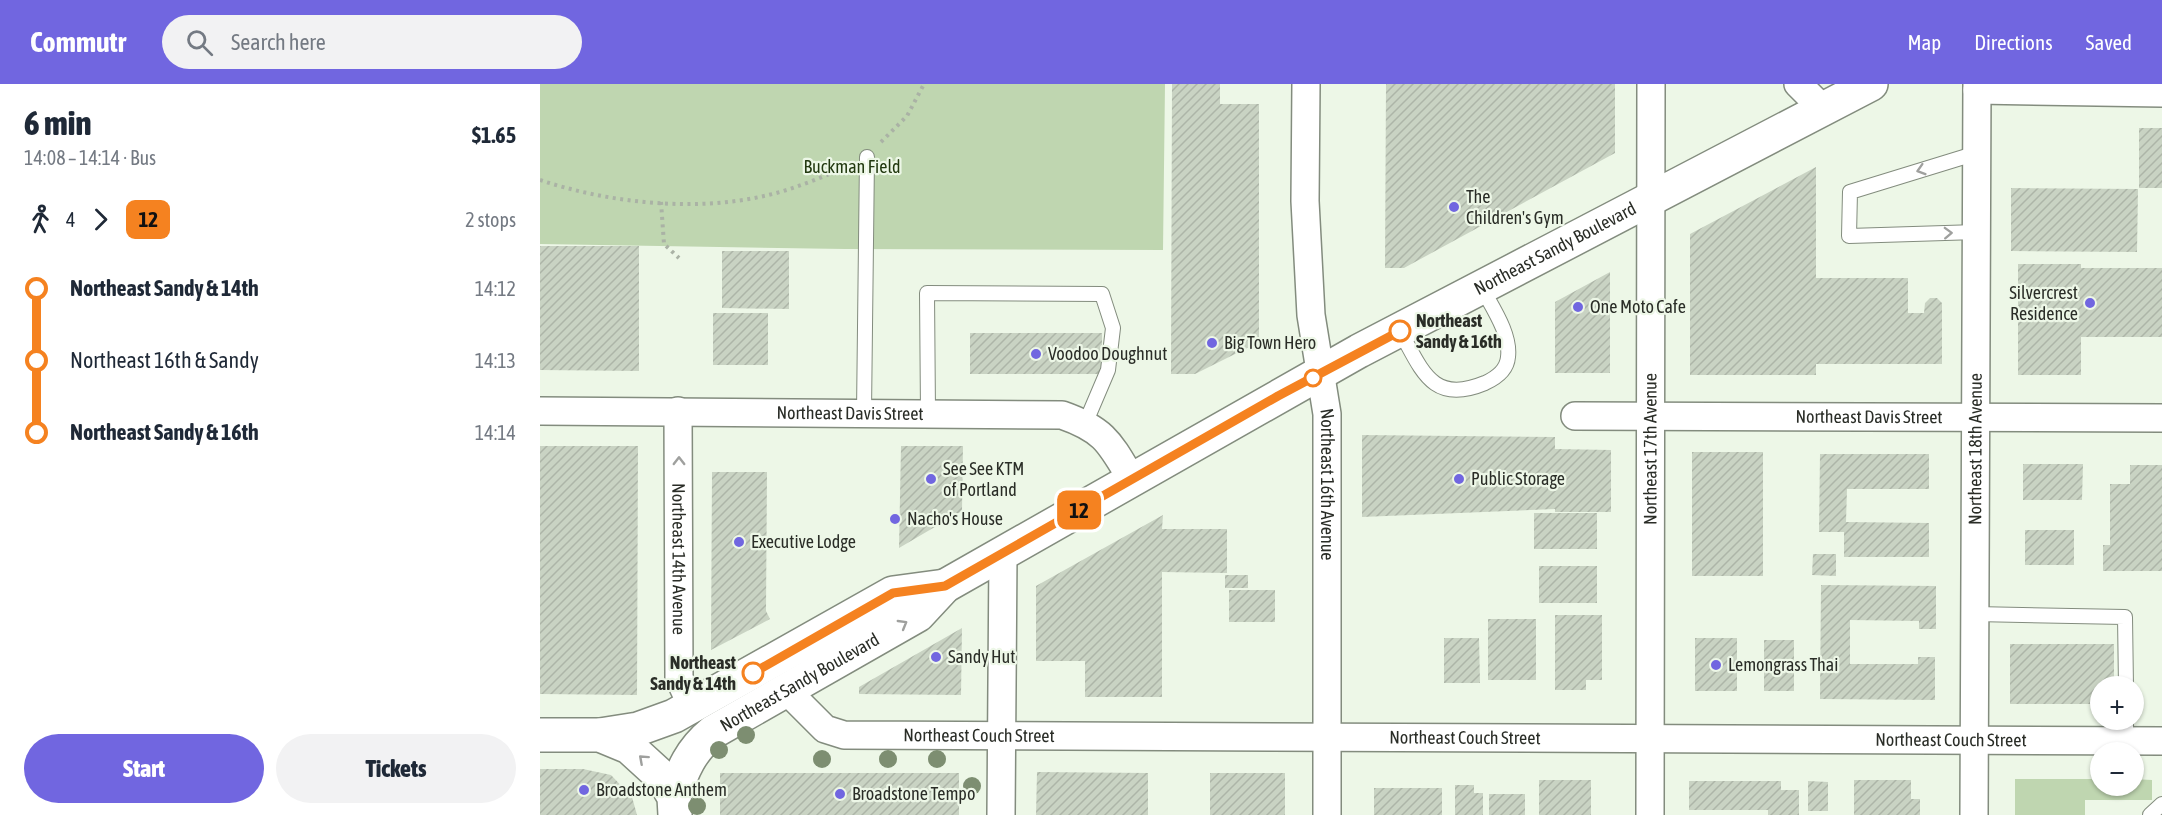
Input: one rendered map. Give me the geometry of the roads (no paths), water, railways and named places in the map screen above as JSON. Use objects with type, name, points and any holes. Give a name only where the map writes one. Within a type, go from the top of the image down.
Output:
[{"type":"main road","name":"Northeast Sandy Boulevard","points":[[674,806],[681,774],[702,741],[918,615],[945,586],[1400,331],[1871,84]]},
{"type":"main road","name":"Northeast Sandy Boulevard","points":[[600,735],[638,729],[674,716],[893,593],[945,586]]},
{"type":"main road","points":[[540,735],[600,735],[629,747],[644,758],[663,778],[674,806]]},
{"type":"street","name":"Northeast 16th Avenue","points":[[1306,84],[1305,201],[1311,315],[1327,414],[1326,815]]},
{"type":"street","name":"Northeast 17th Avenue","points":[[1650,815],[1651,84]]},
{"type":"street","points":[[1798,84],[1807,90],[1823,109]]},
{"type":"street","points":[[1977,87],[2162,93]]},
{"type":"street","name":"Northeast 18th Avenue","points":[[1974,815],[1977,87]]},
{"type":"street","name":"Northeast Davis Street","points":[[540,411],[1062,415],[1086,424],[1103,434],[1132,480]]},
{"type":"street","name":"Northeast 14th Avenue","points":[[678,411],[679,678],[692,706]]},
{"type":"street","name":"Northeast Davis Street","points":[[1575,416],[2162,418]]},
{"type":"street","points":[[1001,815],[1003,554]]},
{"type":"street","name":"Northeast Couch Street","points":[[786,690],[825,729],[844,735],[1975,740],[2126,730],[2162,741]]},
{"type":"lane","points":[[1977,153],[1850,192],[1849,236],[1977,232]]},
{"type":"lane","points":[[864,412],[867,157]]},
{"type":"lane","points":[[1400,331],[1422,371],[1442,389],[1455,391],[1487,382],[1500,374],[1508,359],[1508,345],[1482,288]]},
{"type":"lane","points":[[928,413],[927,292],[1102,294],[1113,328],[1108,370],[1086,424]]},
{"type":"lane","points":[[1975,614],[2125,617],[2126,676]]},
{"type":"lane","points":[[2150,815],[2162,804]]},
{"type":"place","name":"The Children's Gym","points":[[1454,207]]},
{"type":"place","name":"Silvercrest Residence","points":[[2090,303]]},
{"type":"place","name":"One Moto Cafe","points":[[1578,307]]},
{"type":"place","name":"Northeast Sandy & 16th","points":[[1400,331]]},
{"type":"place","name":"Big Town Hero","points":[[1212,343]]},
{"type":"place","name":"Voodoo Doughnut","points":[[1036,354]]},
{"type":"place","name":"See See KTM of Portland","points":[[931,479]]},
{"type":"place","name":"Public Storage","points":[[1459,479]]},
{"type":"place","name":"Nacho's House","points":[[895,519]]},
{"type":"place","name":"Executive Lodge","points":[[739,542]]},
{"type":"place","name":"Sandy Hut","points":[[936,657]]},
{"type":"place","name":"Lemongrass Thai","points":[[1716,665]]},
{"type":"place","name":"Northeast Sandy & 14th","points":[[753,673]]},
{"type":"place","name":"Broadstone Anthem","points":[[584,790]]},
{"type":"place","name":"Broadstone Tempo","points":[[840,794]]},
{"type":"park label","name":"Buckman Field","points":[[852,167]]}]
